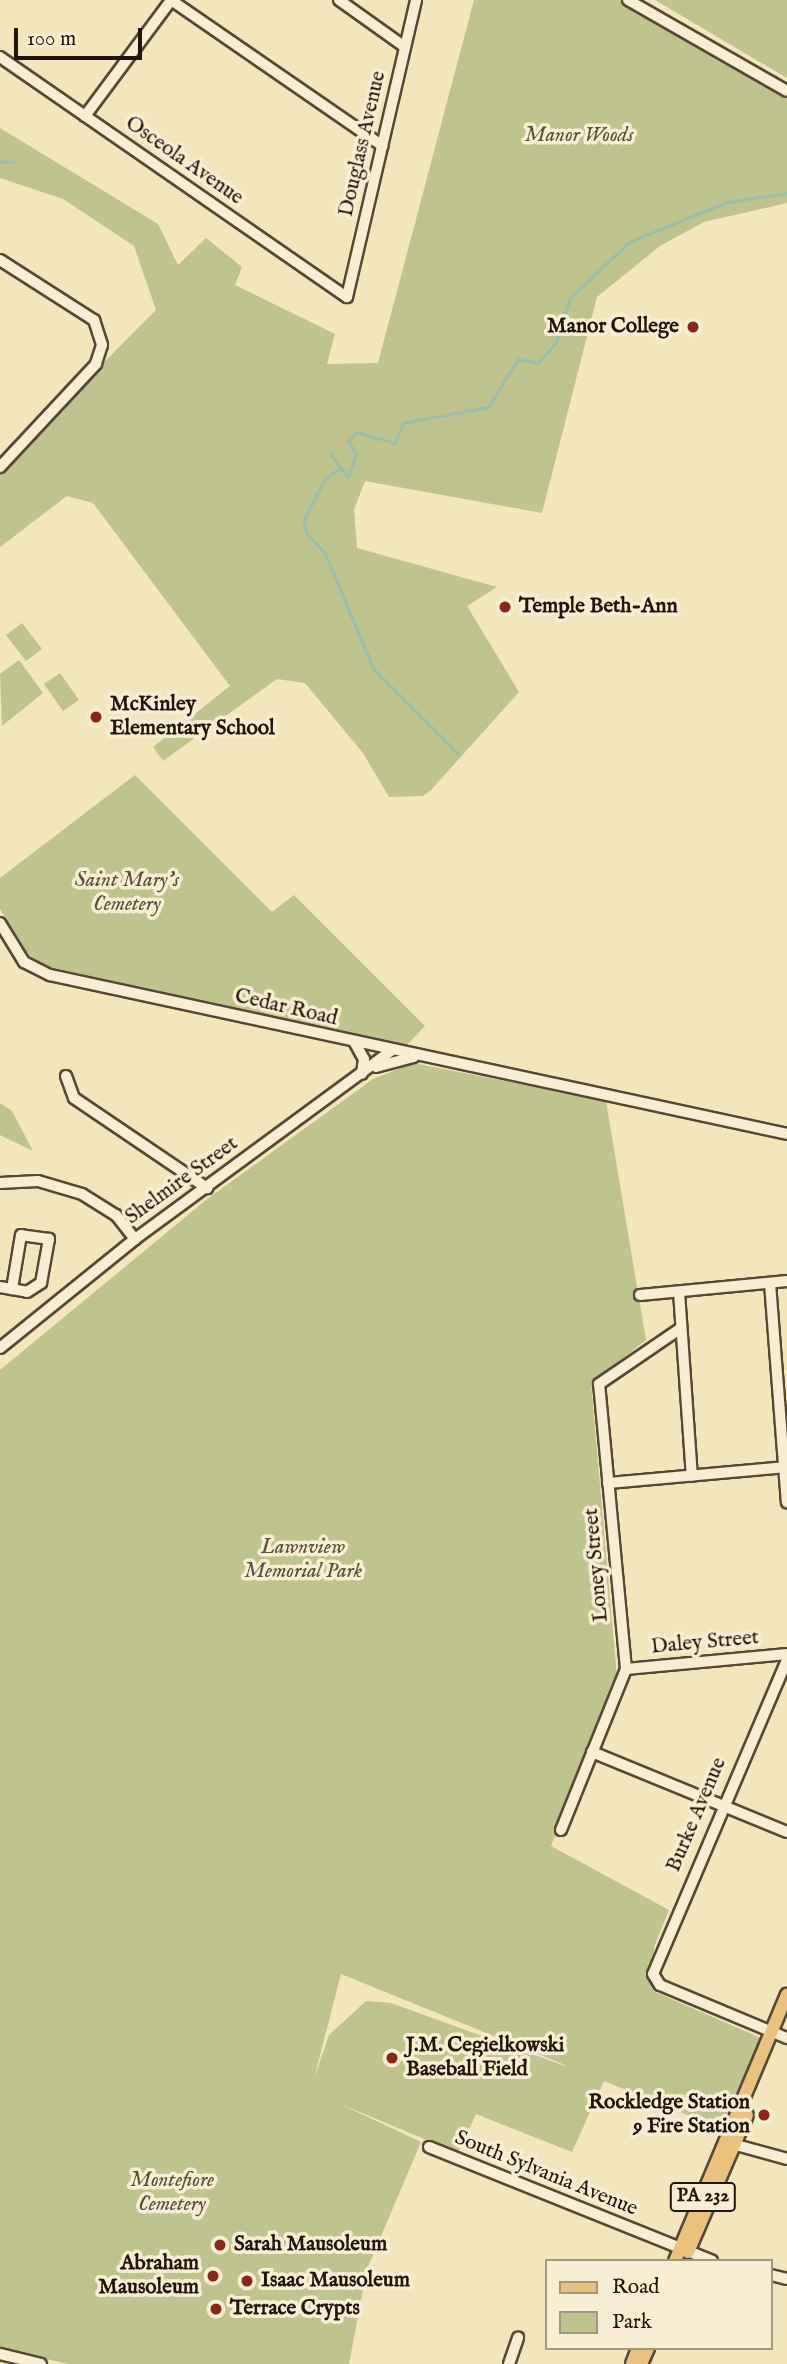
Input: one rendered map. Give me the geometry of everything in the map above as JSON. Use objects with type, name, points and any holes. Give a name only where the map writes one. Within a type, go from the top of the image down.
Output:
[{"type":"main road","name":"PA 232","points":[[779,2036],[787,1995]]},
{"type":"main road","name":"PA 232","points":[[681,2257],[787,2017]]},
{"type":"street","points":[[85,116],[171,0],[383,146]]},
{"type":"street","points":[[339,0],[405,47]]},
{"type":"street","name":"Douglass Avenue","points":[[347,297],[416,0]]},
{"type":"street","points":[[628,0],[787,91]]},
{"type":"street","name":"Osceola Avenue","points":[[0,57],[347,297]]},
{"type":"street","points":[[0,260],[94,320],[102,345],[96,364],[0,467]]},
{"type":"street","name":"Cedar Road","points":[[0,923],[24,962],[43,973],[391,1051],[787,1133]]},
{"type":"street","points":[[355,1043],[364,1059],[366,1071],[417,1056]]},
{"type":"street","name":"Shelmire Street","points":[[0,1348],[135,1239],[391,1051]]},
{"type":"street","points":[[66,1076],[75,1098],[207,1188]]},
{"type":"street","points":[[0,1183],[38,1181],[82,1194],[116,1215],[135,1239]]},
{"type":"street","points":[[21,1235],[49,1239],[41,1283],[27,1292],[6,1288],[21,1235]]},
{"type":"street","points":[[640,1295],[787,1281]]},
{"type":"street","points":[[770,1283],[787,1502]]},
{"type":"street","points":[[679,1292],[692,1476]]},
{"type":"street","name":"Loney Street","points":[[562,1830],[626,1669],[599,1384],[681,1328]]},
{"type":"street","points":[[608,1483],[786,1468]]},
{"type":"street","name":"Daley Street","points":[[626,1669],[787,1654]]},
{"type":"street","name":"Burke Avenue","points":[[779,2036],[660,1985],[653,1974],[721,1805],[787,1660]]},
{"type":"street","points":[[592,1752],[787,1832]]},
{"type":"street","points":[[730,2143],[787,2160]]},
{"type":"street","name":"South Sylvania Avenue","points":[[429,2147],[681,2257]]},
{"type":"street","points":[[509,2364],[518,2338]]},
{"type":"street","points":[[7,2358],[41,2364]]},
{"type":"green space","name":"Manor Woods","points":[[474,0],[619,0],[787,99],[787,203],[704,222],[660,246],[597,297],[542,513],[365,481],[354,510],[357,548],[497,587],[467,606],[519,692],[432,789],[423,796],[389,797],[363,753],[305,683],[277,679],[163,761],[153,747],[230,686],[93,503],[67,496],[0,547],[0,467],[156,310],[134,246],[63,199],[0,178],[0,128],[158,224],[178,265],[206,238],[242,267],[235,285],[335,334],[327,364],[378,363]]},
{"type":"green space","points":[[655,0],[787,0],[787,78]]},
{"type":"green space","points":[[22,623],[42,649],[26,661],[6,635]]},
{"type":"green space","points":[[19,660],[43,693],[2,726],[0,674]]},
{"type":"green space","points":[[60,673],[79,700],[63,711],[44,684]]},
{"type":"green space","name":"Saint Mary's Cemetery","points":[[135,775],[272,912],[294,895],[425,1026],[405,1047],[45,966],[29,955],[0,909],[0,878]]},
{"type":"green space","name":"Lawnview Memorial Park","points":[[413,1063],[606,1101],[646,1340],[591,1383],[617,1678],[551,1846],[669,1910],[654,1947],[653,1991],[761,2038],[722,2129],[604,2081],[572,2152],[476,2114],[458,2153],[338,2103],[421,2142],[367,2269],[349,2364],[68,2364],[0,2348],[0,1370],[206,1200],[373,1079]],"holes":[[[341,1974],[565,2065],[391,2003],[366,2001],[329,2035],[314,2079]]]},
{"type":"green space","points":[[0,1103],[12,1111],[33,1151],[0,1135]]},
{"type":"waterway","points":[[0,161],[13,162]]},
{"type":"waterway","points":[[331,454],[348,477],[356,454],[348,441],[357,432],[395,443],[403,423],[488,407],[518,359],[538,363],[556,342],[570,298],[629,242],[727,202],[787,193]]},
{"type":"waterway","points":[[341,468],[326,478],[304,520],[307,533],[325,553],[374,669],[458,753]]},
{"type":"place","name":"Manor College","points":[[693,327]]},
{"type":"place","name":"Temple Beth-Ann","points":[[505,607]]},
{"type":"place","name":"McKinley Elementary School","points":[[96,717]]},
{"type":"place","name":"J.M. Cegielkowski Baseball Field","points":[[392,2058]]},
{"type":"place","name":"Rockledge Station 9 Fire Station","points":[[764,2115]]},
{"type":"place","name":"Sarah Mausoleum","points":[[220,2245]]},
{"type":"place","name":"Abraham Mausoleum","points":[[213,2276]]},
{"type":"place","name":"Isaac Mausoleum","points":[[247,2281]]},
{"type":"place","name":"Terrace Crypts","points":[[216,2309]]},
{"type":"park label","name":"Montefiore Cemetery","points":[[172,2193]]}]
